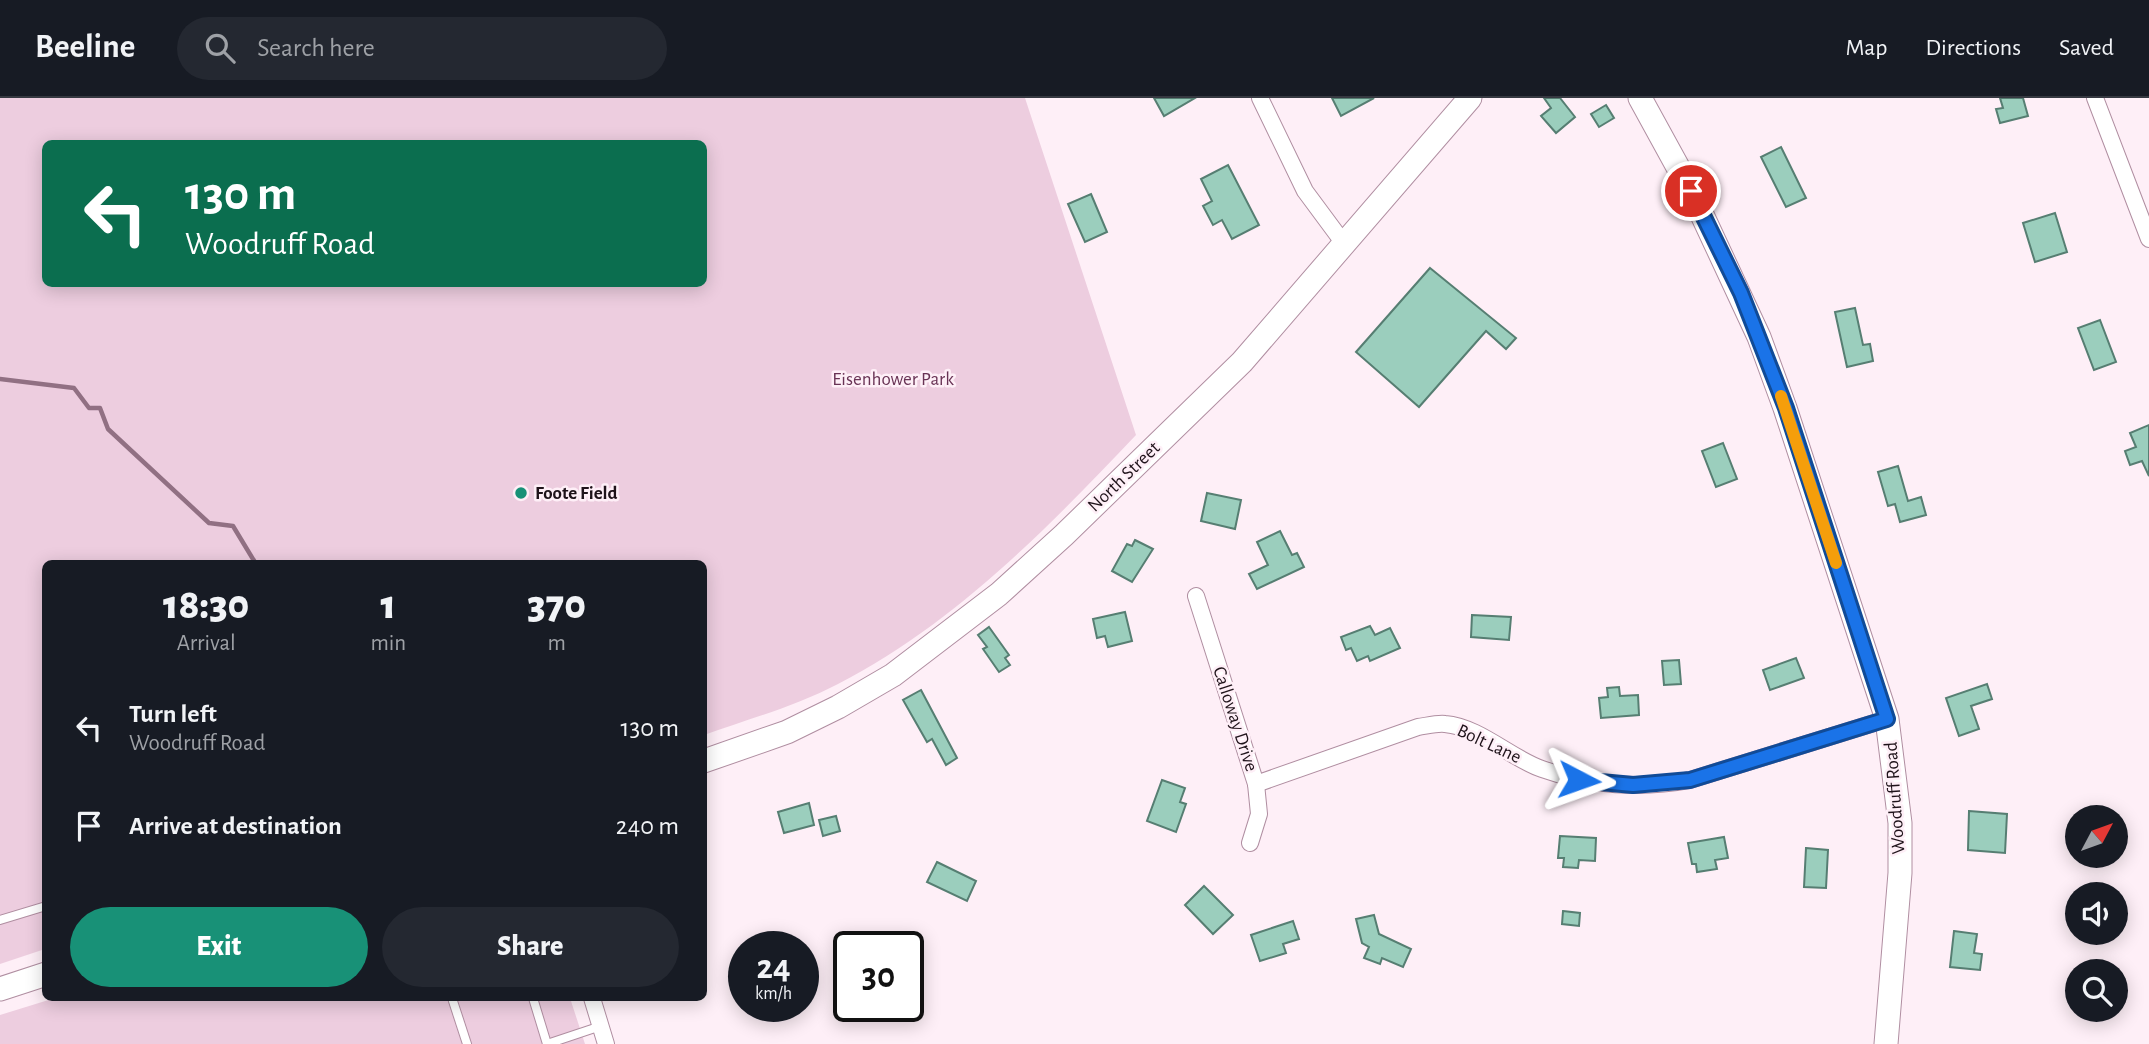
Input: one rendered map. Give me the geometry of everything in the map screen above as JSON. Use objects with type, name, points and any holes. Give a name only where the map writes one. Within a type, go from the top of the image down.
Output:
[{"type":"main road","name":"North Street","points":[[707,760],[787,732],[838,708],[893,675],[999,594],[1084,516],[1242,362],[1470,98]]},
{"type":"main road","name":"Woodruff Road","points":[[1640,98],[1691,191],[1759,337],[1786,408],[1887,719],[1900,823],[1886,1044]]},
{"type":"main road","points":[[0,989],[42,975]]},
{"type":"street","points":[[1260,98],[1305,191],[1345,245]]},
{"type":"street","points":[[2095,98],[2149,239]]},
{"type":"street","name":"Calloway Drive","points":[[1196,596],[1256,784],[1259,814],[1250,843]]},
{"type":"street","name":"Bolt Lane","points":[[1256,784],[1418,727],[1444,724],[1475,735],[1539,769],[1579,780],[1666,784],[1690,780],[1887,719]]},
{"type":"street","points":[[593,1001],[606,1044]]},
{"type":"lane","points":[[0,920],[42,907]]},
{"type":"lane","points":[[453,1001],[467,1044]]},
{"type":"lane","points":[[534,1001],[547,1044],[601,1026]]},
{"type":"green space","name":"Eisenhower Park","points":[[0,98],[1025,98],[1136,435],[1068,505],[997,572],[921,633],[838,684],[789,706],[707,734],[707,560],[42,560],[42,950],[0,964]]},
{"type":"green space","points":[[45,1001],[571,1001],[585,1044],[0,1044],[0,1015]]},
{"type":"building","points":[[1154,98],[1195,98],[1164,116]]},
{"type":"building","points":[[1332,98],[1374,98],[1341,116]]},
{"type":"building","points":[[1544,98],[1560,98],[1575,117],[1556,133],[1541,116],[1551,108]]},
{"type":"building","points":[[2000,98],[2023,98],[2028,116],[2000,123],[1996,109],[2003,108]]},
{"type":"building","points":[[1606,105],[1614,118],[1599,127],[1591,114]]},
{"type":"building","points":[[1781,147],[1806,198],[1786,207],[1761,157]]},
{"type":"building","points":[[1228,165],[1259,225],[1232,239],[1222,220],[1213,225],[1203,206],[1212,201],[1201,179]]},
{"type":"building","points":[[1091,194],[1107,232],[1085,242],[1068,204]]},
{"type":"building","points":[[2055,213],[2067,252],[2035,262],[2023,223]]},
{"type":"building","points":[[1430,268],[1516,338],[1506,349],[1486,331],[1419,407],[1356,352]]},
{"type":"building","points":[[1855,308],[1863,345],[1870,344],[1873,361],[1847,367],[1835,312]]},
{"type":"building","points":[[2100,320],[2116,362],[2094,370],[2078,328]]},
{"type":"building","points":[[2149,425],[2149,476],[2142,461],[2130,465],[2125,451],[2136,447],[2130,433]]},
{"type":"building","points":[[1723,443],[1737,479],[1716,487],[1702,451]]},
{"type":"building","points":[[1898,466],[1908,501],[1921,497],[1926,515],[1900,522],[1895,504],[1888,506],[1878,472]]},
{"type":"building","points":[[1207,493],[1241,500],[1235,529],[1201,521]]},
{"type":"building","points":[[1280,531],[1292,555],[1297,553],[1304,567],[1257,589],[1249,574],[1268,565],[1257,542]]},
{"type":"building","points":[[1135,540],[1153,549],[1132,582],[1112,571],[1127,544],[1132,546]]},
{"type":"building","points":[[1125,612],[1132,641],[1108,647],[1105,636],[1097,638],[1093,619]]},
{"type":"building","points":[[1472,615],[1511,617],[1509,640],[1471,637]]},
{"type":"building","points":[[1370,626],[1375,635],[1390,628],[1400,648],[1370,661],[1368,656],[1357,661],[1351,648],[1346,650],[1341,637]]},
{"type":"building","points":[[989,627],[1009,655],[1005,658],[1010,665],[999,672],[983,649],[987,647],[978,635]]},
{"type":"building","points":[[1796,658],[1804,678],[1770,690],[1763,670]]},
{"type":"building","points":[[1679,660],[1681,684],[1664,685],[1662,661]]},
{"type":"building","points":[[1987,684],[1992,699],[1971,706],[1979,729],[1959,736],[1946,698]]},
{"type":"building","points":[[1619,687],[1620,696],[1638,695],[1639,715],[1601,718],[1599,698],[1608,697],[1607,688]]},
{"type":"building","points":[[921,690],[957,758],[946,765],[932,739],[927,742],[903,700]]},
{"type":"building","points":[[1162,780],[1185,788],[1180,802],[1186,804],[1176,832],[1147,821]]},
{"type":"building","points":[[809,803],[814,825],[784,833],[778,812]]},
{"type":"building","points":[[1969,811],[2007,814],[2005,853],[1968,850]]},
{"type":"building","points":[[836,816],[840,831],[823,836],[819,820]]},
{"type":"building","points":[[1560,836],[1596,838],[1595,861],[1579,860],[1578,868],[1563,867],[1564,858],[1558,858]]},
{"type":"building","points":[[1724,837],[1728,858],[1715,860],[1717,869],[1697,872],[1696,864],[1692,864],[1688,843]]},
{"type":"building","points":[[1806,848],[1828,850],[1826,888],[1804,887]]},
{"type":"building","points":[[937,862],[976,881],[967,901],[927,882]]},
{"type":"building","points":[[1204,886],[1233,915],[1213,934],[1185,905]]},
{"type":"building","points":[[1563,911],[1580,913],[1579,926],[1562,924]]},
{"type":"building","points":[[1374,915],[1379,934],[1411,949],[1403,967],[1382,958],[1380,964],[1364,958],[1369,947],[1362,943],[1356,919]]},
{"type":"building","points":[[1293,921],[1299,939],[1283,944],[1286,953],[1260,961],[1251,935]]},
{"type":"building","points":[[1954,931],[1977,934],[1974,953],[1982,954],[1980,970],[1950,967]]},
{"type":"waterway","points":[[0,379],[74,388],[89,408],[100,408],[108,429],[209,523],[233,526],[254,560]]},
{"type":"slow traffic","points":[[1781,396],[1836,563]]},
{"type":"place","name":"Foote Field","points":[[521,493]]},
{"type":"route","points":[[1579,780],[1633,785],[1690,780],[1887,719],[1786,408],[1741,293],[1691,191]]}]
